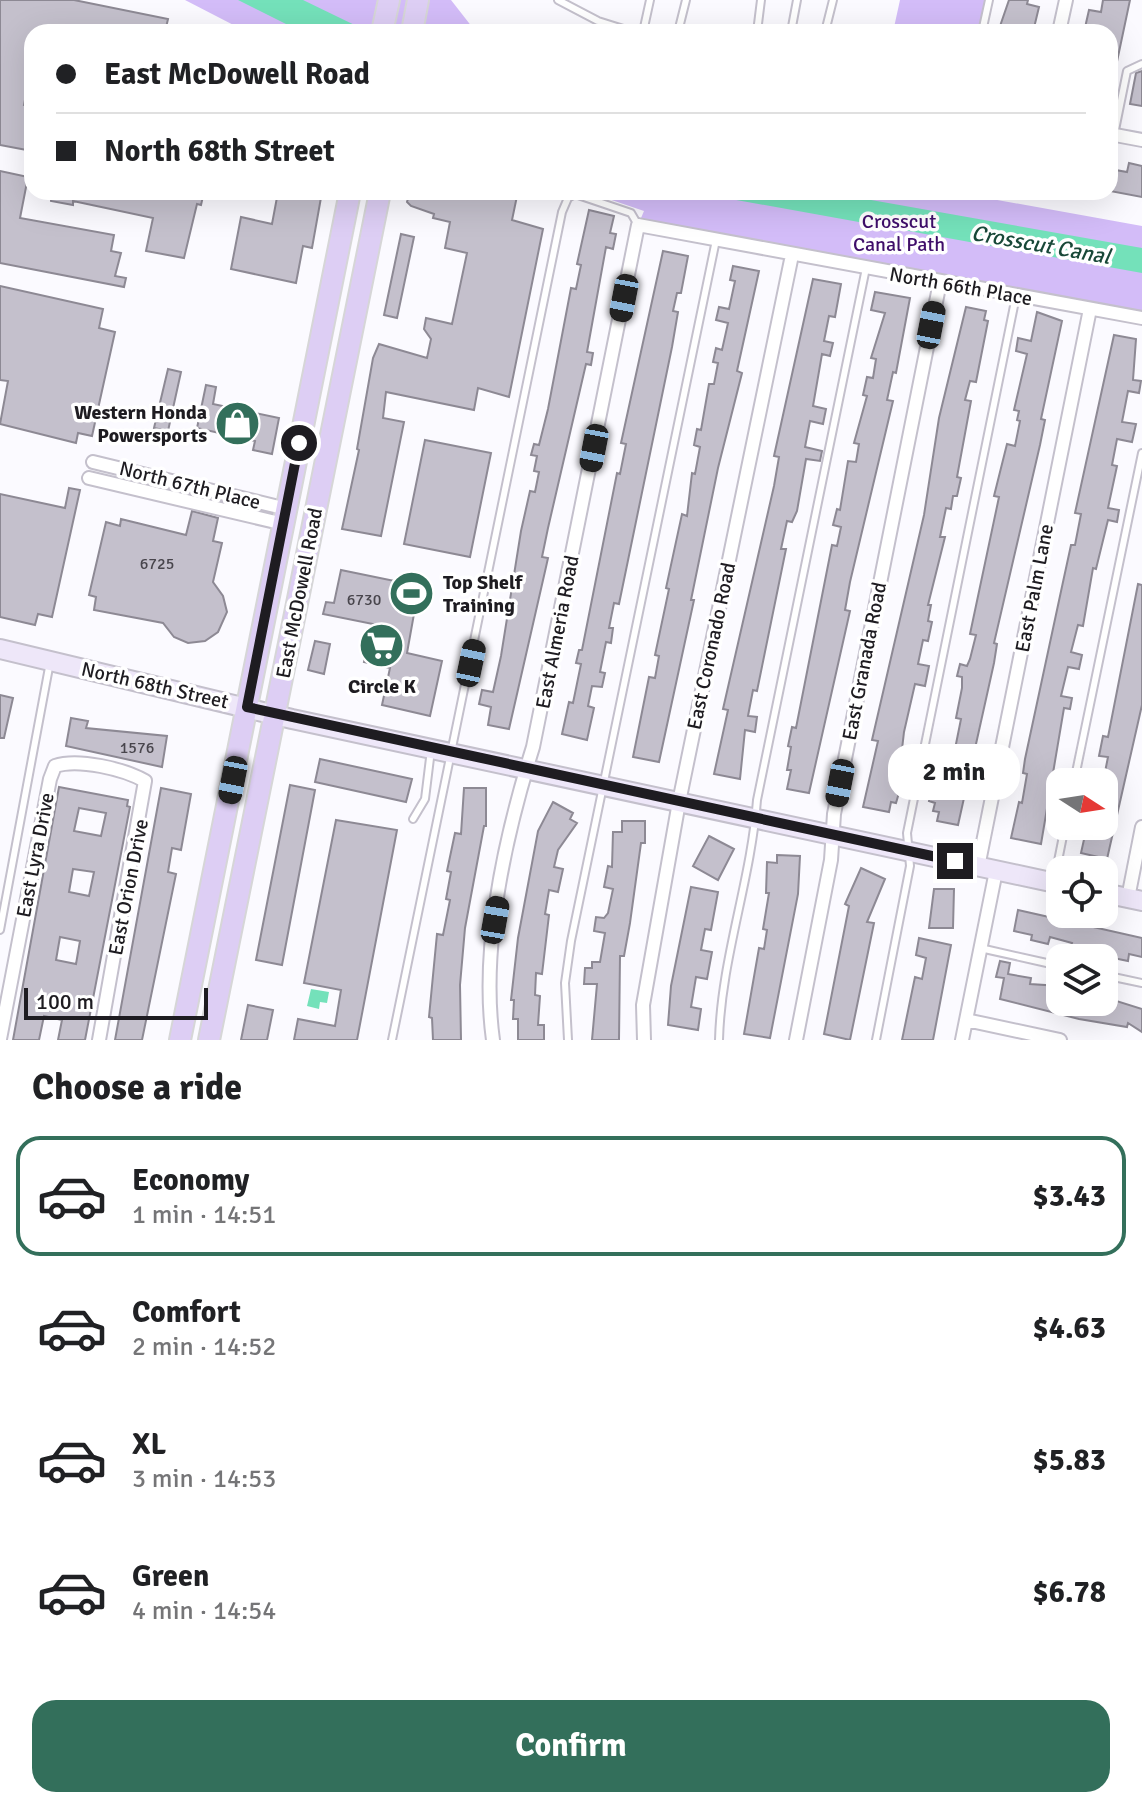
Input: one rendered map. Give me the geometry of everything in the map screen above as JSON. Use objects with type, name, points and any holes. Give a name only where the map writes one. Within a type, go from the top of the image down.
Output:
[{"type":"main road","points":[[384,24],[389,0]]},
{"type":"main road","points":[[414,24],[418,0]]},
{"type":"main road","name":"East McDowell Road","points":[[180,1040],[348,200]]},
{"type":"main road","name":"East McDowell Road","points":[[209,1040],[378,200]]},
{"type":"main road","points":[[292,479],[321,484]]},
{"type":"main road","points":[[194,972],[221,977]]},
{"type":"street","points":[[1061,24],[1066,0]]},
{"type":"street","points":[[1118,136],[1142,140]]},
{"type":"street","name":"North 66th Place","points":[[638,225],[1142,318]]},
{"type":"street","name":"East Almeria Road","points":[[493,1040],[488,974],[519,791],[526,770],[638,225]]},
{"type":"street","name":"East Coronado Road","points":[[644,1040],[645,991],[679,802],[792,255]]},
{"type":"street","name":"East Granada Road","points":[[796,1040],[831,860],[832,834],[940,282]]},
{"type":"street","name":"East Palm Lane","points":[[962,1040],[980,948],[987,869],[1090,309]]},
{"type":"street","name":"North 67th Place","points":[[93,462],[285,517]]},
{"type":"street","name":"North 67th Place","points":[[89,478],[285,517]]},
{"type":"street","name":"North 68th Street","points":[[0,649],[440,751],[1046,881]]},
{"type":"street","name":"East Orion Drive","points":[[55,766],[66,762],[133,774],[145,781],[99,1040]]},
{"type":"street","name":"East Lyra Drive","points":[[0,1039],[55,766]]},
{"type":"street","points":[[1135,899],[1142,827]]},
{"type":"street","points":[[966,1020],[1060,1040]]},
{"type":"lane","points":[[558,0],[608,24]]},
{"type":"lane","points":[[645,24],[650,0]]},
{"type":"lane","points":[[680,24],[686,0]]},
{"type":"lane","points":[[758,24],[761,0]]},
{"type":"lane","points":[[792,24],[797,0]]},
{"type":"lane","points":[[827,24],[833,0]]},
{"type":"lane","points":[[984,24],[989,0]]},
{"type":"lane","points":[[1118,109],[1127,71],[1142,64]]},
{"type":"lane","points":[[413,819],[425,799],[488,584],[562,212],[567,200]]},
{"type":"lane","points":[[593,200],[631,213],[638,225]]},
{"type":"lane","points":[[568,1040],[565,983],[602,786],[716,240]]},
{"type":"lane","points":[[719,1040],[720,1007],[866,268]]},
{"type":"lane","points":[[876,1040],[910,866],[910,818],[1016,296]]},
{"type":"lane","points":[[1077,768],[1142,453]]},
{"type":"lane","points":[[0,930],[50,661]]},
{"type":"lane","points":[[392,1040],[440,751]]},
{"type":"lane","points":[[980,948],[1046,963]]},
{"type":"lane","points":[[1118,978],[1142,983]]},
{"type":"green space","points":[[185,0],[451,0],[470,24],[232,24]]},
{"type":"green space","points":[[900,0],[985,0],[980,24],[895,24]]},
{"type":"green space","name":"Crosscut Canal Path","points":[[612,200],[997,200],[1142,226],[1142,318],[638,225],[644,211]]},
{"type":"water","points":[[238,0],[303,0],[352,24],[286,24]]},
{"type":"water","name":"Crosscut Canal","points":[[736,200],[871,200],[1142,248],[1142,273]]},
{"type":"water","points":[[311,989],[329,992],[327,1003],[320,1002],[319,1009],[307,1006]]},
{"type":"building","points":[[0,0],[74,0],[168,19],[167,24],[24,24],[24,150],[0,145]]},
{"type":"building","points":[[1009,0],[1028,0],[1027,4],[1039,7],[1035,24],[1001,24]]},
{"type":"building","points":[[1103,0],[1130,0],[1118,57],[1118,24],[1086,24],[1089,10],[1101,12]]},
{"type":"building","points":[[1142,71],[1142,106],[1130,104],[1136,73]]},
{"type":"building","points":[[1129,163],[1142,166],[1142,197],[1118,192],[1118,170],[1127,172]]},
{"type":"building","points":[[0,171],[24,176],[20,218],[114,235],[111,251],[121,253],[115,276],[126,278],[124,287],[0,263]]},
{"type":"building","points":[[202,200],[201,205],[197,204],[184,258],[146,251],[153,218],[73,201],[73,205],[51,201]]},
{"type":"building","points":[[276,200],[321,200],[312,248],[303,246],[296,283],[231,269],[241,217],[272,224]]},
{"type":"building","points":[[516,200],[512,220],[543,229],[509,397],[478,388],[474,410],[386,392],[383,418],[404,422],[381,536],[342,529],[359,450],[373,358],[379,344],[427,358],[431,339],[424,329],[426,318],[452,324],[467,253],[445,248],[450,222],[433,218],[434,214],[407,202]]},
{"type":"building","points":[[589,210],[614,216],[610,233],[616,234],[613,249],[606,247],[587,352],[593,353],[591,365],[586,364],[548,528],[542,557],[548,558],[509,729],[488,725],[491,707],[479,704],[482,690],[493,692],[521,531],[530,491],[535,492],[539,472],[534,471],[537,456],[531,455],[534,444],[539,445],[548,409],[571,288],[576,289],[581,265],[577,264]]},
{"type":"building","points":[[401,234],[414,237],[397,318],[384,315]]},
{"type":"building","points":[[663,251],[688,256],[681,293],[677,293],[673,311],[678,312],[672,347],[619,604],[614,603],[609,628],[613,628],[611,643],[606,642],[600,672],[605,673],[602,687],[592,686],[588,706],[594,708],[587,740],[562,734],[569,702],[573,703],[581,664],[576,663],[579,650],[582,650],[617,473],[620,474],[626,444],[621,443]]},
{"type":"building","points":[[733,266],[759,271],[737,371],[742,373],[718,468],[691,600],[694,600],[659,762],[633,757],[649,677],[655,678],[659,656],[655,655],[669,589],[666,588],[682,514],[687,516],[692,473],[695,474],[700,447],[694,445],[697,429],[701,430],[709,384],[714,384],[718,363],[713,362],[716,348],[722,350],[728,323],[716,320],[719,307],[729,309],[735,281],[730,280]]},
{"type":"building","points":[[813,279],[841,284],[835,317],[829,316],[824,341],[833,343],[830,356],[822,354],[813,406],[826,409],[823,424],[810,421],[805,447],[822,451],[820,461],[806,459],[797,511],[792,522],[787,521],[781,549],[786,549],[757,691],[753,690],[748,716],[757,717],[755,732],[745,730],[740,779],[714,774],[728,710],[723,709],[774,486],[779,457],[774,456]]},
{"type":"building","points":[[0,286],[103,309],[99,328],[115,332],[92,436],[78,433],[76,443],[0,424],[8,381],[0,380]]},
{"type":"building","points":[[875,292],[910,298],[896,373],[893,372],[887,400],[893,401],[850,582],[845,610],[850,611],[809,793],[787,789],[791,770],[787,770],[791,747],[788,746],[792,727],[796,728],[832,545],[837,546],[841,527],[833,525],[837,509],[840,510],[848,461],[856,462],[859,444],[854,443],[867,396],[863,395],[867,377],[873,378],[876,359],[871,358],[885,313],[871,310]]},
{"type":"building","points":[[966,307],[986,311],[984,320],[988,321],[976,382],[970,381],[965,400],[971,401],[957,477],[961,478],[951,509],[946,508],[940,537],[945,537],[928,605],[931,605],[928,621],[932,622],[928,641],[923,640],[918,664],[929,666],[925,686],[915,684],[901,758],[907,759],[905,772],[896,803],[891,802],[889,812],[863,807],[878,741],[872,740],[924,515],[939,418]]},
{"type":"building","points":[[1037,312],[1062,321],[1041,419],[1045,420],[1040,445],[994,643],[997,644],[994,663],[958,825],[937,821],[939,812],[933,811],[935,803],[929,801],[932,787],[944,789],[948,747],[955,749],[961,719],[956,718],[962,688],[962,677],[957,676],[960,664],[967,666],[976,635],[970,634],[999,497],[994,496],[1007,444],[1015,446],[1020,421],[1017,420],[1019,411],[1014,410],[1027,354],[1016,351],[1018,338],[1031,341]]},
{"type":"building","points":[[1114,335],[1136,339],[1133,380],[1141,381],[1139,393],[1128,391],[1122,422],[1136,424],[1132,442],[1117,439],[1112,465],[1117,466],[1108,508],[1119,510],[1117,522],[1108,520],[1096,569],[1093,568],[1083,626],[1078,625],[1071,652],[1082,655],[1079,669],[1068,667],[1061,696],[1072,698],[1070,709],[1064,708],[1054,768],[1046,768],[1046,814],[1041,844],[1011,838],[1019,802],[1022,803],[1027,774],[1023,773],[1025,759],[1071,545],[1075,545],[1081,514],[1075,513]]},
{"type":"building","points":[[168,369],[181,372],[168,431],[154,428]]},
{"type":"building","name":"Western Honda Powersports","points":[[206,385],[216,387],[213,404],[279,418],[272,454],[253,450],[255,441],[197,428]]},
{"type":"building","points":[[425,440],[491,453],[470,557],[404,544]]},
{"type":"building","points":[[69,488],[80,490],[52,617],[38,614],[35,625],[0,617],[0,494],[65,508]]},
{"type":"building","points":[[192,511],[218,518],[213,541],[222,543],[213,582],[223,596],[227,612],[218,632],[205,641],[188,643],[174,637],[163,623],[94,610],[96,597],[89,595],[106,522],[120,526],[121,519],[186,535]]},
{"type":"building","points":[[341,570],[419,586],[407,653],[442,661],[430,716],[382,705],[390,668],[364,662],[373,624],[323,614],[326,602],[334,603]]},
{"type":"building","points":[[1138,584],[1142,585],[1142,705],[1118,811],[1118,768],[1106,768],[1108,757],[1099,756],[1103,736],[1108,737]]},
{"type":"building","points":[[315,641],[330,644],[324,674],[308,670]]},
{"type":"building","points":[[0,695],[13,698],[4,738],[0,738]]},
{"type":"building","points":[[71,718],[88,721],[86,728],[167,736],[162,767],[66,746]]},
{"type":"building","points":[[320,759],[412,779],[406,802],[315,782]]},
{"type":"building","points":[[290,785],[315,790],[282,965],[256,960]]},
{"type":"building","points":[[59,787],[128,800],[127,806],[130,807],[85,1040],[58,1040],[62,1020],[44,1016],[39,1040],[13,1040]],"holes":[[[79,808],[106,813],[101,836],[74,831]],[[73,869],[94,872],[89,896],[69,892]],[[60,937],[80,941],[76,964],[56,960]]]},
{"type":"building","points":[[161,788],[191,794],[181,850],[172,848],[168,872],[176,874],[142,1040],[115,1040]]},
{"type":"building","points":[[464,788],[486,788],[486,826],[465,928],[460,985],[461,1040],[433,1040],[432,1018],[429,1017],[437,934],[443,935],[450,900],[446,899],[451,872],[447,871],[455,833],[461,834]]},
{"type":"building","points":[[553,802],[573,813],[570,819],[577,823],[558,850],[554,867],[563,869],[558,892],[549,890],[542,974],[536,973],[535,995],[540,996],[538,1025],[544,1025],[544,1040],[518,1040],[518,1019],[513,1019],[514,1000],[511,1000],[518,938],[538,831]]},
{"type":"building","points":[[336,820],[397,830],[357,1040],[294,1040],[298,1019],[335,1026],[341,990],[304,983]]},
{"type":"building","points":[[622,821],[645,821],[645,843],[641,843],[624,956],[620,956],[619,1040],[592,1040],[597,984],[584,984],[585,968],[592,968],[592,962],[600,962],[605,933],[594,931],[596,917],[604,918],[608,913],[613,889],[604,887],[608,866],[612,867],[613,832],[622,832]]},
{"type":"building","points":[[709,836],[734,849],[718,880],[693,866]]},
{"type":"building","points":[[1084,840],[1111,840],[1108,856],[1081,853]]},
{"type":"building","points":[[777,855],[800,856],[798,894],[770,1038],[744,1034],[759,948],[764,949],[767,930],[763,929],[769,893],[766,893],[767,862],[777,863]]},
{"type":"building","points":[[861,868],[885,879],[867,922],[874,923],[850,1040],[824,1034],[849,906],[845,904]]},
{"type":"building","points":[[691,887],[718,892],[711,930],[705,929],[701,950],[712,952],[707,979],[696,977],[691,1007],[701,1009],[698,1030],[668,1025],[671,986]]},
{"type":"building","points":[[934,889],[954,889],[953,928],[929,928]]},
{"type":"building","points":[[1018,910],[1046,916],[1046,928],[1098,928],[1142,938],[1142,957],[1129,954],[1128,961],[1118,959],[1118,944],[1072,944],[1050,937],[1048,944],[1031,940],[1032,935],[1014,931]]},
{"type":"building","points":[[919,938],[951,945],[933,1040],[902,1040],[915,977],[922,979],[926,958],[916,955]]},
{"type":"building","points":[[1000,961],[1010,963],[1008,974],[1031,978],[1030,984],[1046,985],[1046,1011],[1000,999],[1004,978],[996,977]]},
{"type":"building","points":[[1118,1001],[1142,1009],[1142,1032],[1128,1023],[1127,1027],[1067,1016],[1118,1016]]},
{"type":"building","points":[[248,1005],[273,1010],[267,1040],[241,1040]]},
{"type":"place","name":"Western Honda Powersports","points":[[238,423]]},
{"type":"place","name":"Top Shelf Training","points":[[412,593]]},
{"type":"place","name":"Circle K","points":[[382,646]]},
{"type":"route","points":[[299,443],[247,707],[955,861]]}]
